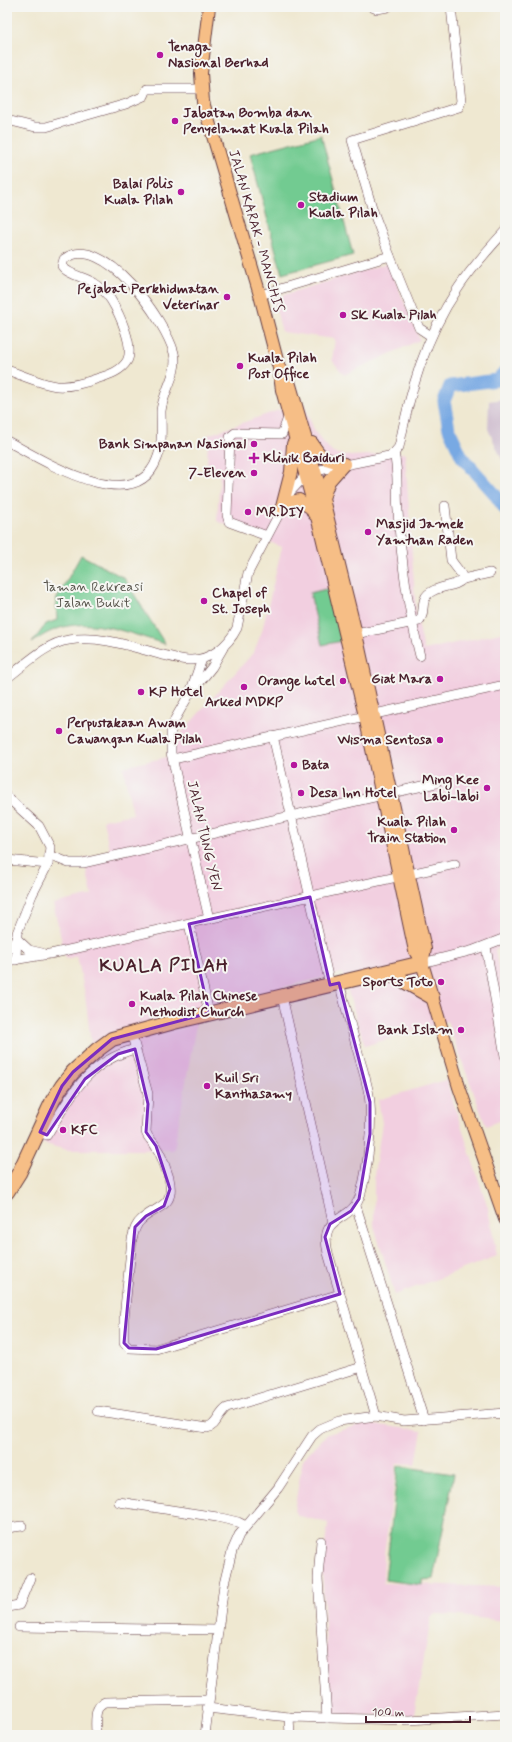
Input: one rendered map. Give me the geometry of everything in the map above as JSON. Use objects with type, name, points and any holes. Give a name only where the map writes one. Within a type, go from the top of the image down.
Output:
[{"type":"highway","points":[[7,1192],[19,1173],[40,1132],[53,1100],[73,1072],[97,1050],[112,1039],[131,1032],[422,963]]},
{"type":"highway","points":[[381,973],[397,977],[432,998]]},
{"type":"main road","name":"JALAN KARAK - MANCHIS","points":[[209,7],[203,49],[201,88],[207,116],[260,295],[279,368]]},
{"type":"main road","points":[[279,368],[282,390],[289,415],[299,431],[319,455],[327,460],[344,464],[329,481],[323,499]]},
{"type":"main road","points":[[279,368],[290,385],[299,431],[311,473],[320,528],[370,715]]},
{"type":"main road","points":[[282,507],[299,431]]},
{"type":"main road","points":[[311,473],[323,499],[356,634],[370,715],[404,876],[415,951],[422,963],[459,1087],[505,1219]]},
{"type":"main road","points":[[282,507],[294,500],[305,502],[311,508],[320,528]]},
{"type":"street","points":[[372,7],[388,7]]},
{"type":"street","points":[[431,336],[419,328],[373,211],[352,140],[459,106],[461,101],[451,7]]},
{"type":"street","points":[[7,120],[36,127],[46,127],[126,104],[144,96],[147,89],[201,88]]},
{"type":"street","points":[[7,678],[50,647],[67,640],[95,639],[182,659],[202,659],[216,652],[223,646],[234,635],[237,628],[248,573],[266,536],[291,491],[311,473],[344,464],[389,456],[394,454],[399,447],[410,396],[431,336],[456,290],[480,258],[505,231]]},
{"type":"street","points":[[7,370],[54,386],[73,385],[112,373],[120,369],[126,361],[129,351],[127,338],[111,300],[94,283],[68,271],[62,266],[64,259],[74,254],[94,256],[121,272],[133,284],[166,333],[174,353],[175,361],[173,375],[162,403],[160,445],[157,461],[145,479],[135,484],[124,486],[103,484],[62,469],[7,441]]},
{"type":"street","points":[[260,295],[390,256]]},
{"type":"street","points":[[266,536],[229,522],[227,515],[230,437],[235,433],[282,434],[289,415]]},
{"type":"street","points":[[394,454],[397,464],[398,511],[412,622],[420,656]]},
{"type":"street","points":[[445,506],[451,560],[455,567],[462,573],[463,579]]},
{"type":"street","points":[[356,634],[419,621],[422,618],[424,600],[427,595],[439,587],[459,584],[463,579],[490,573]]},
{"type":"street","points":[[190,694],[212,667],[223,646]]},
{"type":"street","points":[[190,694],[202,659]]},
{"type":"street","points":[[173,759],[505,685]]},
{"type":"street","name":"JALAN TUNG YEN","points":[[190,694],[174,719],[171,729],[173,759],[209,919]]},
{"type":"street","points":[[273,736],[310,897],[334,984],[370,1102],[370,1134],[361,1193],[356,1206],[333,1222],[326,1231],[325,1237],[328,1253],[376,1416]]},
{"type":"street","points":[[50,855],[69,863],[83,863],[436,783]]},
{"type":"street","points":[[7,797],[39,826],[47,838],[50,847],[48,864],[32,895],[16,937],[12,961],[189,924],[455,864]]},
{"type":"street","points":[[7,860],[48,864]]},
{"type":"street","points":[[189,924],[209,1013]]},
{"type":"street","points":[[7,932],[16,937],[25,948],[34,952],[55,953]]},
{"type":"street","points":[[7,951],[16,937]]},
{"type":"street","points":[[422,963],[486,947],[505,938]]},
{"type":"street","points":[[486,947],[505,1056]]},
{"type":"street","points":[[282,996],[333,1222]]},
{"type":"street","points":[[131,1032],[148,1094],[147,1138],[156,1146],[168,1178],[170,1189],[164,1206],[146,1216],[135,1227],[132,1239],[124,1318],[124,1343],[129,1348],[156,1349],[340,1294]]},
{"type":"street","points":[[501,1032],[505,1042]]},
{"type":"street","points":[[40,1132],[47,1135],[69,1098],[98,1067],[118,1054],[135,1049]]},
{"type":"street","points":[[356,1206],[424,1420]]},
{"type":"street","points":[[98,1411],[207,1428],[215,1424],[222,1412],[227,1408],[362,1367]]},
{"type":"street","points":[[205,1735],[224,1584],[229,1562],[236,1542],[246,1526],[275,1493],[312,1436],[320,1429],[339,1421],[376,1416],[404,1421],[505,1413]]},
{"type":"street","points":[[119,1502],[217,1517],[238,1522],[246,1526]]},
{"type":"street","points":[[7,1528],[22,1526]]},
{"type":"street","points":[[321,1542],[318,1578],[327,1718]]},
{"type":"street","points":[[7,1606],[18,1605],[30,1578]]},
{"type":"street","points":[[19,1627],[218,1630]]},
{"type":"street","points":[[96,1735],[96,1710],[100,1703],[105,1702],[208,1704],[289,1717],[426,1720],[505,1714]]},
{"type":"street","points":[[289,1717],[290,1735]]},
{"type":"highlighted area","points":[[310,897],[330,985],[339,983],[370,1102],[370,1134],[359,1199],[351,1211],[330,1224],[325,1237],[340,1294],[156,1349],[129,1348],[124,1343],[135,1227],[146,1216],[164,1206],[170,1189],[156,1146],[146,1132],[148,1104],[135,1049],[118,1054],[85,1079],[47,1135],[40,1132],[62,1086],[73,1072],[112,1039],[209,1013],[189,924]]},
{"type":"shaded area","name":"SK Kuala Pilah","points":[[388,263],[420,340],[344,375],[332,360],[335,339],[282,332],[273,298]]},
{"type":"shaded area","points":[[505,399],[505,466],[488,429],[489,401]]},
{"type":"shaded area","points":[[304,404],[315,432],[333,453],[350,456],[405,453],[416,612],[424,650],[505,632],[505,945],[495,950],[505,1009],[505,1119],[486,1126],[447,1021],[365,1046],[342,973],[199,1007],[174,1150],[67,1150],[41,1143],[58,1107],[71,1086],[93,1061],[85,994],[77,956],[66,959],[53,904],[92,895],[84,859],[110,853],[103,820],[133,814],[123,767],[167,757],[182,732],[254,652],[262,631],[282,547],[217,521],[220,475],[207,469],[208,435],[279,410]]},
{"type":"shaded area","points":[[446,1080],[488,1208],[497,1256],[395,1295],[374,1226],[374,1175],[382,1123],[378,1100]]},
{"type":"shaded area","points":[[366,1423],[422,1431],[416,1464],[397,1463],[384,1554],[383,1583],[505,1587],[505,1621],[441,1614],[435,1614],[431,1618],[414,1715],[329,1714],[322,1566],[328,1523],[299,1516],[294,1511],[303,1458],[328,1434]]},
{"type":"green space","name":"Stadium Kuala Pilah","points":[[321,135],[353,255],[282,274],[250,154]]},
{"type":"green space","name":"Taman Rekreasi Jalan Bukit","points":[[81,555],[124,578],[165,644],[114,629],[81,625],[64,627],[48,633],[32,643],[46,624],[57,620],[56,600]]},
{"type":"green space","points":[[330,588],[342,641],[322,645],[310,593]]},
{"type":"green space","points":[[398,1466],[454,1474],[433,1579],[422,1580],[422,1585],[385,1580]]},
{"type":"waterway","points":[[505,371],[497,380],[450,386],[444,401],[449,429],[462,457],[494,493],[505,509]]},
{"type":"place","name":"Tenaga Nasional Berhad","points":[[160,55]]},
{"type":"place","name":"Jabatan Bomba dan Penyelamat Kuala Pilah","points":[[175,121]]},
{"type":"place","name":"Balai Polis Kuala Pilah","points":[[181,192]]},
{"type":"place","name":"Stadium Kuala Pilah","points":[[301,205]]},
{"type":"place","name":"Pejabat Perkhidmatan Veterinar","points":[[227,297]]},
{"type":"place","name":"SK Kuala Pilah","points":[[343,315]]},
{"type":"place","name":"Kuala Pilah Post Office","points":[[240,366]]},
{"type":"place","name":"Bank Simpanan Nasional","points":[[254,444]]},
{"type":"place","name":"Klinik Baiduri","points":[[254,458]]},
{"type":"place","name":"7-Eleven","points":[[254,473]]},
{"type":"place","name":"MR.DIY","points":[[248,512]]},
{"type":"place","name":"Masjid Jamek Yamtuan Raden","points":[[368,532]]},
{"type":"place","name":"Chapel of St. Joseph","points":[[204,601]]},
{"type":"place","name":"Giat Mara","points":[[440,679]]},
{"type":"place","name":"Orange hotel","points":[[343,681]]},
{"type":"place","name":"Arked MDKP","points":[[244,687]]},
{"type":"place","name":"KP Hotel","points":[[141,692]]},
{"type":"place","name":"Perpustakaan Awam Cawangan Kuala Pilah","points":[[59,731]]},
{"type":"place","name":"Wisma Sentosa","points":[[440,740]]},
{"type":"place","name":"Bata","points":[[294,765]]},
{"type":"place","name":"Ming Kee Labi-labi","points":[[487,788]]},
{"type":"place","name":"Desa Inn Hotel","points":[[301,793]]},
{"type":"place","name":"Kuala Pilah Train Station","points":[[454,830]]},
{"type":"place","name":"Sports Toto","points":[[441,982]]},
{"type":"place","name":"Kuala Pilah Chinese Methodist Church","points":[[132,1004]]},
{"type":"place","name":"Bank Islam","points":[[461,1030]]},
{"type":"place","name":"Kuil Sri Kanthasamy","points":[[207,1086]]},
{"type":"place","name":"KFC","points":[[63,1130]]},
{"type":"district","name":"KUALA PILAH","points":[[164,966]]}]
